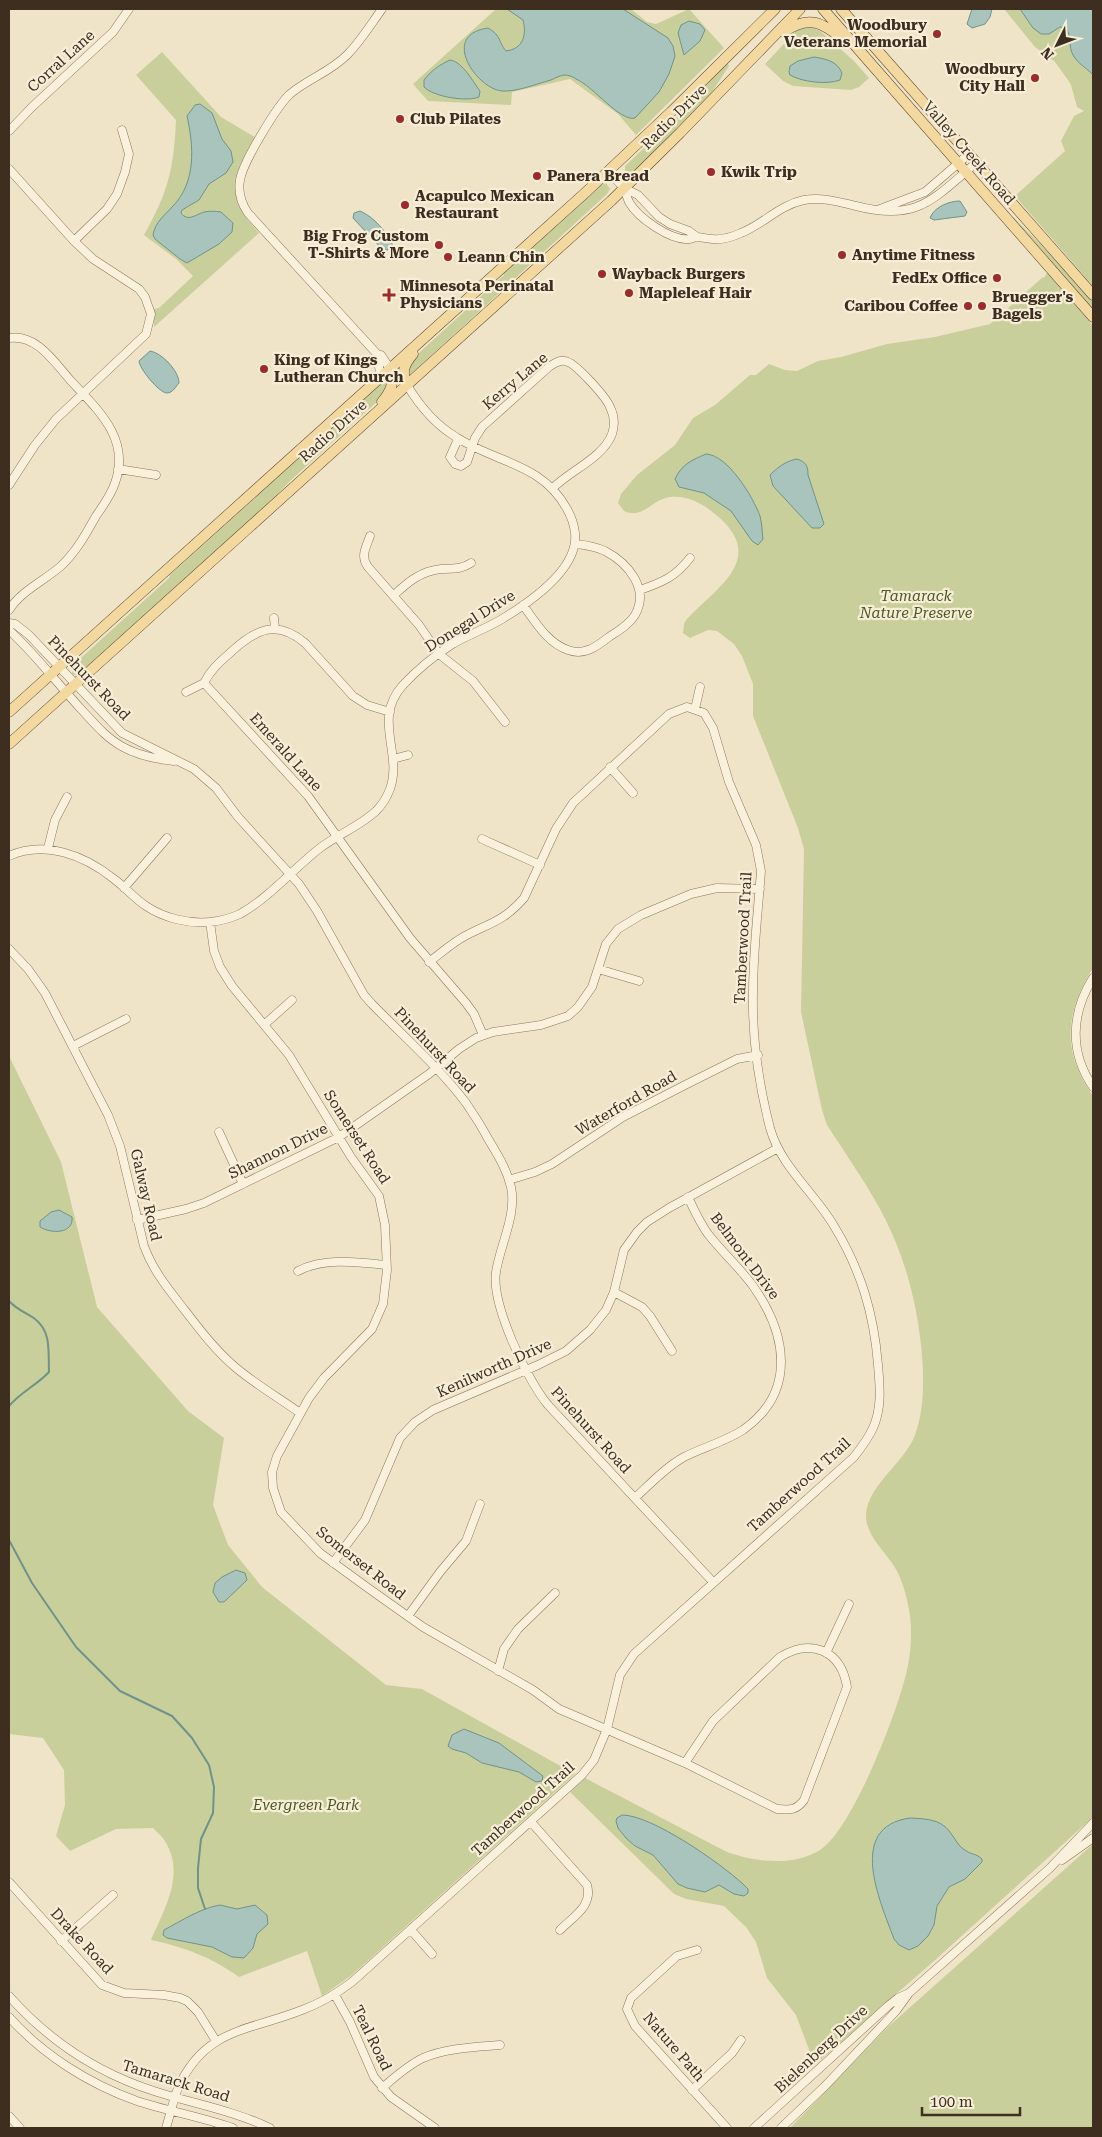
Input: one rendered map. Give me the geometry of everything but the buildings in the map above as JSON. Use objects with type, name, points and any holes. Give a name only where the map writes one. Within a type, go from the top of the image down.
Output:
[{"type":"main road","points":[[750,33],[766,9]]},
{"type":"main road","name":"Radio Drive","points":[[9,712],[608,172],[775,9]]},
{"type":"main road","name":"Radio Drive","points":[[9,744],[624,188],[800,9]]},
{"type":"main road","name":"Valley Creek Road","points":[[822,9],[1093,316]]},
{"type":"main road","name":"Valley Creek Road","points":[[841,9],[1093,295]]},
{"type":"main road","points":[[848,9],[878,51]]},
{"type":"main road","points":[[763,47],[796,24],[815,22],[828,28],[868,60]]},
{"type":"main road","points":[[407,385],[404,374],[406,362],[431,332]]},
{"type":"main road","points":[[366,422],[391,388],[393,379],[390,368]]},
{"type":"street","name":"Corral Lane","points":[[9,132],[32,107],[114,32],[129,9]]},
{"type":"street","points":[[382,9],[347,55],[327,71],[294,91],[280,105],[244,167],[239,188],[242,201],[248,213],[378,355],[381,355],[390,368]]},
{"type":"street","points":[[74,241],[107,210],[117,194],[129,154],[122,130]]},
{"type":"street","points":[[878,209],[924,192],[969,154]]},
{"type":"street","points":[[608,172],[624,188],[630,203],[658,229],[682,238],[713,239],[733,236],[748,230],[784,207],[807,200],[832,200],[866,208],[901,212],[922,206],[942,194],[976,162]]},
{"type":"street","points":[[9,169],[74,241],[94,258],[140,289],[151,314],[147,333],[82,393],[46,431],[9,485]]},
{"type":"street","points":[[9,338],[18,337],[35,343],[82,393],[112,431],[117,445],[118,469],[115,482],[108,496],[69,558],[46,578],[24,592],[9,610]]},
{"type":"street","points":[[378,355],[377,359],[381,368],[379,379]]},
{"type":"street","name":"Kerry Lane","points":[[472,446],[482,427],[550,366],[559,361],[568,362],[576,368],[606,401],[612,413],[614,426],[610,438],[602,450],[562,478],[553,488]]},
{"type":"street","points":[[407,385],[417,400],[440,425],[458,439],[527,469],[553,488],[571,517],[575,530],[576,544],[603,550],[614,556],[630,572],[640,590],[639,607],[628,624],[599,645],[584,652],[566,650],[556,645],[548,638],[523,605]]},
{"type":"street","points":[[458,439],[450,457],[455,464],[461,466],[467,462],[472,446]]},
{"type":"street","points":[[118,469],[156,475]]},
{"type":"street","points":[[370,536],[363,554],[364,562],[419,624],[439,654],[473,681],[505,722]]},
{"type":"street","name":"Donegal Drive","points":[[9,856],[31,848],[48,848],[83,860],[113,878],[143,904],[158,913],[184,921],[210,922],[233,917],[241,913],[338,835],[375,812],[384,801],[390,788],[393,774],[393,759],[388,735],[391,704],[400,689],[451,645],[500,620],[523,605],[560,574],[568,564],[576,544]]},
{"type":"street","points":[[640,590],[665,581],[680,570],[690,558]]},
{"type":"street","points":[[394,595],[411,580],[422,574],[442,569],[463,568],[471,563]]},
{"type":"street","points":[[274,618],[275,629]]},
{"type":"street","name":"Pinehurst Road","points":[[9,623],[15,624],[25,632],[55,671],[66,692],[97,727],[118,745],[153,759],[178,762]]},
{"type":"street","points":[[186,692],[204,683],[210,670],[247,638],[259,631],[275,629],[288,632],[306,643],[360,701],[390,712]]},
{"type":"street","name":"Pinehurst Road","points":[[9,630],[55,671],[76,684],[122,733],[194,769],[216,788],[238,816],[290,874],[317,911],[364,995],[436,1069],[472,1112],[504,1167],[509,1180],[512,1203],[496,1273],[495,1292],[500,1312],[527,1369],[544,1400],[713,1582]]},
{"type":"street","name":"Emerald Lane","points":[[204,683],[308,796],[338,835],[410,938],[466,1003],[474,1014],[483,1035]]},
{"type":"street","points":[[429,962],[464,937],[496,923],[515,908],[524,898],[564,816],[584,792],[668,714],[681,708],[695,709],[700,686]]},
{"type":"street","name":"Tamberwood Trail","points":[[166,2128],[175,2097],[187,2071],[196,2059],[216,2041],[239,2029],[302,2011],[335,1994],[352,1982],[582,1775],[594,1760],[607,1729],[620,1676],[634,1654],[854,1457],[866,1442],[873,1428],[881,1397],[875,1332],[870,1308],[855,1266],[834,1225],[789,1167],[778,1148],[767,1114],[753,1017],[753,992],[762,871],[756,845],[728,782],[713,728],[704,714],[695,709]]},
{"type":"street","points":[[393,759],[408,755]]},
{"type":"street","points":[[610,767],[633,793]]},
{"type":"street","points":[[48,848],[55,820],[68,796]]},
{"type":"street","points":[[124,888],[167,838]]},
{"type":"street","points":[[482,840],[540,865]]},
{"type":"street","name":"Shannon Drive","points":[[137,1220],[186,1209],[243,1184],[339,1137],[436,1069],[463,1045],[483,1035],[503,1030],[541,1025],[568,1016],[592,987],[606,944],[618,928],[641,915],[691,894],[717,888],[760,888]]},
{"type":"street","name":"Somerset Road","points":[[210,922],[214,951],[220,966],[232,986],[289,1055],[339,1137],[379,1196],[384,1224],[386,1265],[383,1304],[372,1329],[324,1378],[300,1413],[277,1456],[272,1472],[273,1488],[281,1512],[287,1520],[333,1563],[408,1616],[533,1690],[558,1709],[685,1764],[777,1809],[790,1810],[800,1805],[837,1716],[846,1687],[844,1673],[838,1662],[826,1653]]},
{"type":"street","name":"Galway Road","points":[[9,949],[28,969],[45,993],[118,1136],[146,1253],[157,1275],[208,1341],[246,1375],[300,1413]]},
{"type":"street","points":[[598,970],[639,981]]},
{"type":"street","points":[[1093,978],[1080,1005],[1075,1037],[1079,1058],[1093,1087]]},
{"type":"street","points":[[265,1024],[292,1000]]},
{"type":"street","points":[[73,1046],[126,1019]]},
{"type":"street","name":"Waterford Road","points":[[509,1180],[535,1172],[552,1164],[623,1117],[737,1059],[758,1055]]},
{"type":"street","points":[[218,1132],[243,1184]]},
{"type":"street","name":"Kenilworth Drive","points":[[333,1563],[365,1520],[400,1438],[415,1422],[433,1410],[566,1351],[590,1330],[606,1310],[614,1292],[624,1250],[629,1240],[647,1222],[688,1197],[778,1148]]},
{"type":"street","name":"Belmont Drive","points":[[635,1498],[672,1464],[686,1456],[712,1447],[744,1429],[761,1414],[771,1400],[779,1383],[781,1350],[778,1331],[770,1313],[752,1285],[707,1232],[688,1197]]},
{"type":"street","points":[[298,1271],[311,1264],[350,1262],[386,1265]]},
{"type":"street","points":[[614,1292],[642,1307],[650,1316],[672,1351]]},
{"type":"street","points":[[408,1616],[440,1572],[466,1541],[480,1504]]},
{"type":"street","points":[[498,1671],[504,1649],[518,1629],[555,1593]]},
{"type":"street","points":[[685,1764],[713,1721],[780,1656],[792,1650],[805,1647],[826,1653],[849,1604]]},
{"type":"street","points":[[531,1822],[587,1885],[589,1893],[586,1905],[560,1930]]},
{"type":"street","name":"Bielenberg Drive","points":[[781,2128],[826,2085],[896,2012],[909,1993],[1050,1868],[1093,1823]]},
{"type":"street","name":"Bielenberg Drive","points":[[1050,1868],[1093,1838]]},
{"type":"street","name":"Drake Road","points":[[9,1882],[97,1980],[109,1988],[124,1993],[172,1996],[186,2001],[198,2012],[216,2041]]},
{"type":"street","points":[[61,1941],[113,1895]]},
{"type":"street","points":[[411,1930],[432,1954]]},
{"type":"street","name":"Nature Path","points":[[697,1950],[677,1956],[631,1998],[627,2009],[635,2026],[727,2128]]},
{"type":"street","name":"Bielenberg Drive","points":[[754,2128],[888,2006],[898,1998],[909,1993]]},
{"type":"street","name":"Teal Road","points":[[335,1994],[350,2022],[374,2077],[382,2088],[391,2097],[435,2128]]},
{"type":"street","name":"Tamarack Road","points":[[9,1996],[43,2030],[83,2060],[126,2081],[235,2114],[270,2128]]},
{"type":"street","name":"Tamarack Road","points":[[9,2017],[47,2052],[80,2074],[122,2095],[233,2128]]},
{"type":"street","points":[[692,2090],[732,2053],[741,2040]]},
{"type":"street","points":[[382,2088],[408,2067],[424,2058],[440,2053],[500,2045]]},
{"type":"street","points":[[9,2116],[20,2128]]},
{"type":"green space","points":[[496,9],[631,9],[647,22],[656,24],[689,9],[724,48],[636,135],[618,114],[570,79],[512,92],[511,105],[428,101],[413,84]]},
{"type":"green space","points":[[1004,9],[1093,9],[1093,286],[1015,196],[1065,151],[1061,141],[1074,116],[1084,111],[1077,107],[1071,85],[1055,62],[1035,47]]},
{"type":"green space","points":[[803,28],[813,28],[820,31],[854,61],[869,78],[859,87],[851,90],[793,86],[783,81],[765,64],[796,31]]},
{"type":"green space","points":[[162,52],[221,117],[260,140],[240,181],[248,213],[246,218],[259,233],[154,327],[154,309],[159,308],[193,276],[176,259],[144,235],[159,206],[168,180],[174,153],[176,120],[136,75]]},
{"type":"green space","points":[[727,63],[729,66],[708,98],[631,175],[625,173],[625,166],[682,112]]},
{"type":"green space","points":[[606,183],[610,189],[607,194],[409,376],[410,364],[420,352],[504,275],[504,272],[601,185]]},
{"type":"green space","points":[[1012,218],[1055,259],[1093,302],[1093,310]]},
{"type":"green space","name":"Tamarack Nature Preserve","points":[[1047,273],[1093,326],[1093,968],[1077,1001],[1072,1016],[1070,1032],[1076,1063],[1093,1096],[1093,1817],[934,1961],[817,2063],[815,2061],[823,2054],[821,2052],[813,2058],[811,2055],[796,2015],[767,1978],[756,1942],[746,1927],[724,1906],[686,1899],[674,1894],[570,1792],[585,1778],[725,1851],[748,1858],[773,1861],[798,1859],[820,1850],[833,1838],[847,1818],[874,1764],[896,1707],[908,1665],[911,1628],[906,1594],[894,1566],[869,1530],[866,1514],[868,1503],[873,1493],[903,1455],[915,1435],[921,1413],[923,1390],[919,1327],[912,1292],[902,1258],[880,1209],[827,1125],[822,1110],[801,1012],[804,849],[798,828],[753,716],[753,684],[742,656],[734,644],[717,631],[708,630],[690,638],[683,633],[686,620],[723,584],[732,571],[738,558],[738,544],[731,530],[715,514],[700,503],[682,497],[670,497],[658,501],[642,511],[631,513],[624,511],[618,503],[621,494],[637,475],[675,445],[693,418],[715,405],[750,375],[756,375],[769,364],[785,370],[797,371],[818,361],[841,357],[887,344],[935,337],[990,324],[1044,278]]},
{"type":"green space","points":[[387,378],[387,387],[381,398],[290,481],[269,503],[86,668],[75,675],[72,674],[72,666]]},
{"type":"green space","name":"Evergreen Park","points":[[9,1056],[61,1162],[97,1307],[188,1411],[224,1438],[213,1505],[228,1545],[262,1587],[386,1685],[422,1689],[575,1774],[352,1975],[322,1996],[307,1951],[239,1977],[197,1954],[151,1940],[166,1905],[173,1880],[174,1867],[165,1841],[153,1828],[116,1829],[70,1851],[56,1836],[65,1805],[64,1770],[43,1738],[9,1734]]},
{"type":"green space","points":[[1093,1844],[1093,2128],[790,2128],[889,2026]]},
{"type":"water","points":[[507,9],[623,9],[668,38],[673,46],[675,56],[669,74],[659,92],[635,118],[622,115],[583,83],[568,75],[514,90],[502,91],[492,88],[474,72],[467,61],[464,50],[466,41],[474,33],[488,28],[498,36],[506,51],[512,50],[520,44],[524,36],[523,20]]},
{"type":"water","points":[[972,9],[992,9],[990,17],[985,24],[972,28],[967,24]]},
{"type":"water","points":[[1020,9],[1093,9],[1093,75],[1073,55],[1066,28],[1060,27],[1049,34],[1041,34],[1033,28]]},
{"type":"water","points":[[689,21],[700,24],[705,30],[700,41],[684,55],[678,33],[681,25]]},
{"type":"water","points":[[814,57],[834,63],[842,73],[840,80],[835,82],[815,82],[790,75],[790,66],[798,61]]},
{"type":"water","points":[[450,60],[459,64],[467,73],[480,91],[479,97],[467,99],[451,98],[429,91],[424,87],[424,80],[429,74]]},
{"type":"water","points":[[200,104],[212,113],[222,139],[231,151],[233,162],[226,173],[209,184],[199,200],[182,210],[181,213],[189,217],[204,212],[221,212],[233,223],[232,232],[219,244],[187,263],[155,239],[153,235],[158,222],[180,197],[186,186],[192,152],[187,116],[195,105]]},
{"type":"water","points":[[960,201],[967,212],[965,216],[934,220],[930,218],[942,205]]},
{"type":"water","points":[[360,211],[380,225],[393,246],[388,250],[382,249],[353,218],[354,213]]},
{"type":"water","points":[[150,351],[160,355],[176,373],[179,383],[171,392],[163,392],[159,389],[142,369],[139,361]]},
{"type":"water","points":[[706,454],[723,461],[739,478],[752,498],[761,522],[763,539],[758,545],[752,541],[731,511],[704,493],[679,487],[675,479],[684,466]]},
{"type":"water","points":[[797,459],[807,467],[824,524],[820,528],[812,528],[773,486],[770,475],[782,465]]},
{"type":"water","points":[[59,1210],[72,1217],[72,1223],[69,1227],[61,1231],[50,1231],[40,1227],[40,1221],[51,1212]]},
{"type":"water","points":[[236,1570],[245,1573],[247,1580],[224,1602],[219,1602],[213,1592],[215,1583]]},
{"type":"water","points":[[464,1729],[499,1743],[543,1776],[542,1781],[536,1782],[519,1772],[482,1763],[466,1753],[448,1746],[452,1735]]},
{"type":"water","points":[[622,1815],[635,1817],[650,1823],[703,1853],[743,1884],[748,1889],[748,1893],[744,1896],[734,1894],[719,1885],[705,1892],[678,1884],[653,1855],[635,1846],[626,1838],[618,1828],[616,1821]]},
{"type":"water","points":[[910,1818],[934,1821],[944,1826],[961,1847],[967,1852],[980,1857],[982,1862],[965,1879],[949,1887],[937,1906],[934,1925],[928,1936],[918,1946],[909,1950],[899,1945],[894,1939],[876,1886],[873,1850],[879,1835],[890,1824]]},
{"type":"water","points":[[220,1905],[237,1909],[255,1905],[267,1915],[268,1924],[257,1934],[253,1948],[244,1958],[232,1957],[212,1947],[167,1938],[163,1935],[164,1930],[184,1919]]},
{"type":"waterway","points":[[9,1301],[35,1319],[44,1330],[48,1343],[49,1372],[9,1406]]},
{"type":"waterway","points":[[9,1540],[32,1583],[76,1647],[120,1691],[172,1716],[192,1738],[209,1765],[214,1787],[213,1813],[201,1839],[198,1868],[198,1888],[205,1909]]},
{"type":"place","name":"Woodbury Veterans Memorial","points":[[937,34]]},
{"type":"place","name":"Woodbury City Hall","points":[[1035,78]]},
{"type":"place","name":"Club Pilates","points":[[400,119]]},
{"type":"place","name":"Kwik Trip","points":[[711,172]]},
{"type":"place","name":"Panera Bread","points":[[537,176]]},
{"type":"place","name":"Acapulco Mexican Restaurant","points":[[405,205]]},
{"type":"place","name":"Big Frog Custom T-Shirts & More","points":[[439,245]]},
{"type":"place","name":"Anytime Fitness","points":[[842,255]]},
{"type":"place","name":"Leann Chin","points":[[448,257]]},
{"type":"place","name":"Wayback Burgers","points":[[602,274]]},
{"type":"place","name":"FedEx Office","points":[[997,278]]},
{"type":"place","name":"Mapleleaf Hair","points":[[629,293]]},
{"type":"place","name":"Minnesota Perinatal Physicians","points":[[389,295]]},
{"type":"place","name":"Caribou Coffee","points":[[968,306]]},
{"type":"place","name":"Bruegger's Bagels","points":[[982,306]]},
{"type":"place","name":"King of Kings Lutheran Church","points":[[264,369]]}]
